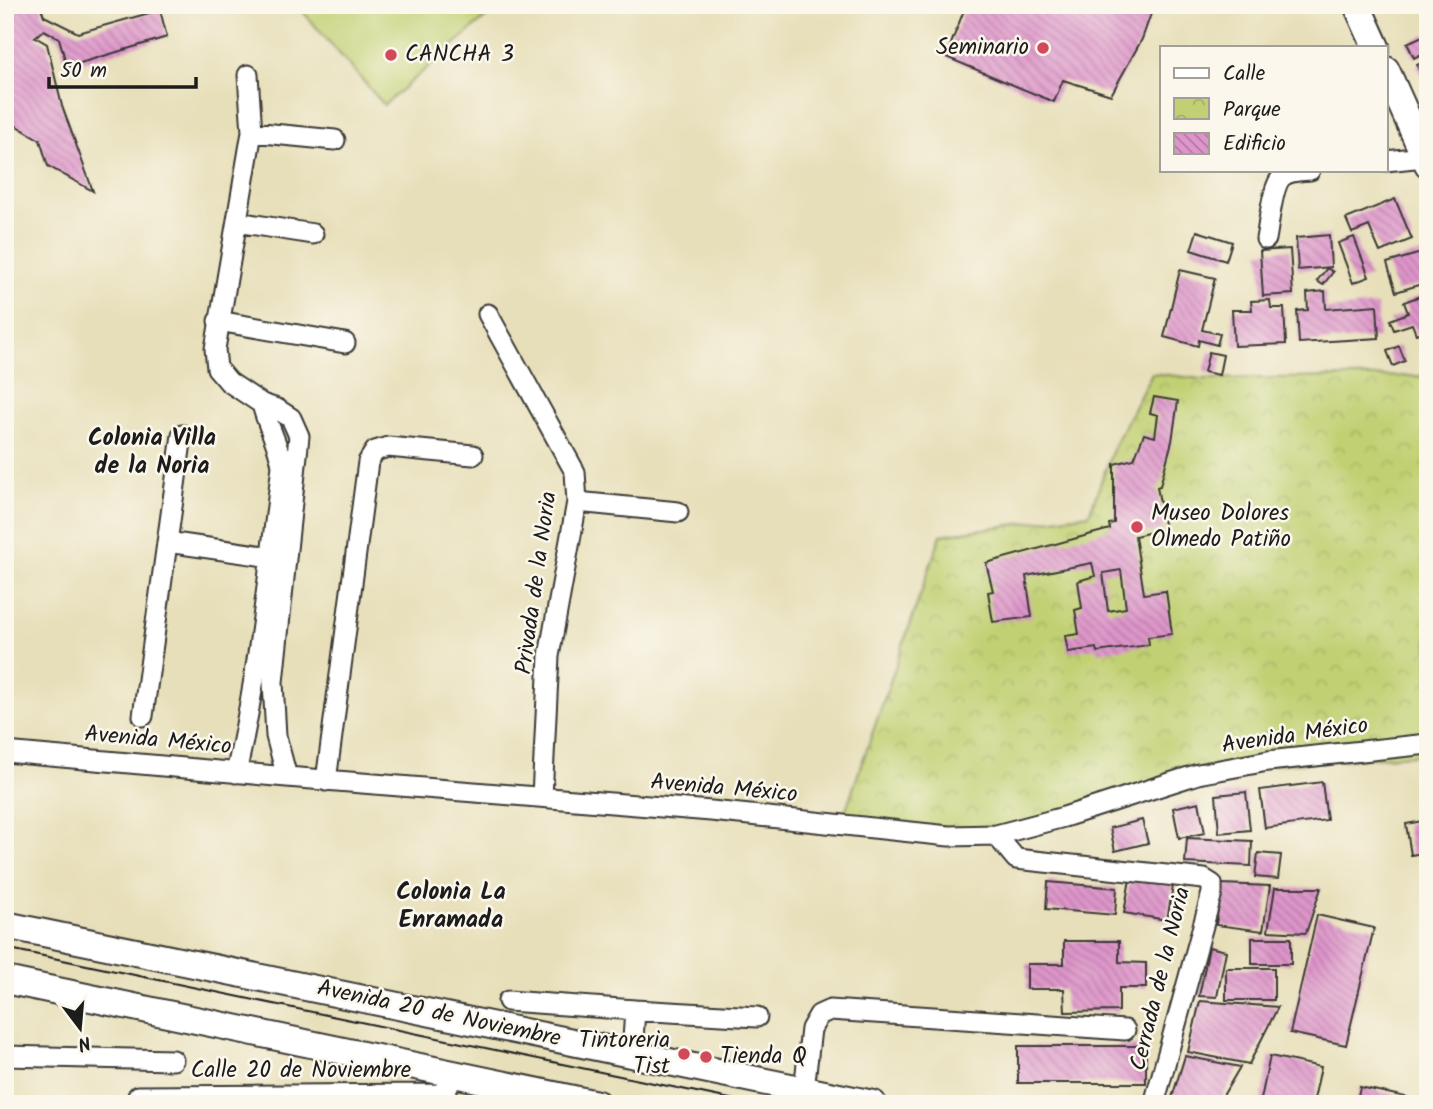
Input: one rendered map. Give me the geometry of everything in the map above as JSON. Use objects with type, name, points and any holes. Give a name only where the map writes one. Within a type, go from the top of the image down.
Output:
[{"type":"main road","points":[[1357,5],[1376,46]]},
{"type":"main road","points":[[1388,75],[1426,161]]},
{"type":"main road","name":"Avenida 20 de Noviembre","points":[[5,925],[873,1104]]},
{"type":"main road","points":[[5,980],[597,1104]]},
{"type":"street","points":[[236,773],[263,680],[283,517],[299,436],[291,418],[277,408],[262,404],[229,382],[217,368],[215,349],[218,321],[252,132],[248,75]]},
{"type":"street","points":[[252,132],[335,140]]},
{"type":"street","points":[[1388,161],[1426,161]]},
{"type":"street","points":[[1266,239],[1275,188],[1281,177],[1292,172]]},
{"type":"street","points":[[237,222],[313,234]]},
{"type":"street","name":"Privada de la Noria","points":[[488,314],[575,472],[577,502],[550,656],[542,797]]},
{"type":"street","points":[[218,321],[345,343]]},
{"type":"street","points":[[143,716],[182,435]]},
{"type":"street","points":[[326,781],[368,462],[375,451],[388,447],[473,456]]},
{"type":"street","points":[[577,502],[678,512]]},
{"type":"street","points":[[272,608],[271,557],[283,517]]},
{"type":"street","points":[[167,542],[271,557]]},
{"type":"street","points":[[263,680],[286,777]]},
{"type":"street","name":"Avenida México","points":[[5,752],[542,797],[949,836],[996,835],[1098,807],[1198,774],[1268,761],[1428,744]]},
{"type":"street","name":"Cerrada de la Noria","points":[[996,835],[1016,859],[1204,879],[1212,884],[1212,893],[1154,1104]]},
{"type":"street","points":[[508,1000],[757,1017]]},
{"type":"street","points":[[632,1054],[635,1010]]},
{"type":"street","points":[[804,1090],[811,1029],[819,1015],[830,1010],[1125,1030]]},
{"type":"street","points":[[5,1056],[173,1060]]},
{"type":"street","name":"Calle 20 de Noviembre","points":[[138,1096],[439,1094],[447,1089],[454,1074]]},
{"type":"green space","name":"CANCHA 3","points":[[297,5],[500,5],[384,105]]},
{"type":"green space","points":[[1152,373],[1201,379],[1428,376],[1428,754],[1265,765],[1013,832],[950,838],[844,815],[941,535],[1089,514],[1115,444]]},
{"type":"building","points":[[5,5],[40,5],[44,16],[78,33],[160,10],[167,37],[67,67],[59,38],[44,30],[35,37],[47,44],[62,106],[93,191],[48,166],[40,140],[5,119],[5,71],[12,59],[5,38]]},
{"type":"building","name":"Seminario","points":[[966,5],[1154,5],[1142,39],[1111,95],[1063,80],[1054,102],[946,57]]},
{"type":"building","points":[[1427,34],[1428,51],[1414,58],[1407,43]]},
{"type":"building","points":[[1428,60],[1428,89],[1417,65]]},
{"type":"building","points":[[1395,199],[1412,239],[1380,252],[1369,226],[1352,233],[1346,219]]},
{"type":"building","points":[[1197,231],[1232,242],[1226,261],[1191,250]]},
{"type":"building","points":[[1329,235],[1331,267],[1298,270],[1296,238]]},
{"type":"building","points":[[1354,237],[1369,277],[1353,283],[1338,243]]},
{"type":"building","points":[[1290,249],[1293,294],[1263,296],[1260,251]]},
{"type":"building","points":[[1421,253],[1428,282],[1396,292],[1387,263]]},
{"type":"building","points":[[1327,268],[1333,272],[1323,285],[1317,281]]},
{"type":"building","points":[[1180,270],[1215,278],[1202,330],[1220,334],[1217,345],[1199,340],[1198,346],[1164,337]]},
{"type":"building","points":[[1325,291],[1326,309],[1377,305],[1379,338],[1299,343],[1297,311],[1308,310],[1307,293]]},
{"type":"building","points":[[1428,293],[1428,330],[1416,334],[1412,324],[1394,330],[1390,320],[1408,313],[1404,302]]},
{"type":"building","points":[[1270,300],[1271,308],[1284,308],[1286,344],[1234,346],[1232,310],[1252,310],[1251,301]]},
{"type":"building","points":[[1399,346],[1405,361],[1393,366],[1387,351]]},
{"type":"building","points":[[1209,352],[1223,355],[1219,375],[1204,372]]},
{"type":"building","name":"Museo Dolores Olmedo Patiño","points":[[1154,397],[1178,401],[1172,441],[1160,486],[1157,487],[1165,529],[1135,536],[1144,594],[1166,591],[1172,634],[1148,637],[1149,645],[1097,652],[1096,648],[1068,652],[1065,636],[1079,634],[1075,610],[1082,608],[1078,581],[1095,576],[1092,563],[1026,576],[1032,617],[993,622],[988,592],[993,591],[986,563],[1110,529],[1109,524],[1114,523],[1114,464],[1134,459],[1144,434],[1155,437],[1158,415],[1150,413]],"holes":[[[1121,570],[1126,608],[1108,611],[1103,573]]]},
{"type":"building","points":[[1322,782],[1327,820],[1265,828],[1260,790]]},
{"type":"building","points":[[1246,792],[1250,830],[1219,833],[1216,795]]},
{"type":"building","points":[[1199,802],[1205,833],[1179,838],[1173,808]]},
{"type":"building","points":[[1142,820],[1148,843],[1115,851],[1110,828]]},
{"type":"building","points":[[1428,820],[1428,852],[1411,855],[1406,824]]},
{"type":"building","points":[[1187,838],[1252,841],[1251,866],[1185,863]]},
{"type":"building","points":[[1258,853],[1281,855],[1278,879],[1255,877]]},
{"type":"building","points":[[1130,879],[1173,886],[1167,920],[1124,913]]},
{"type":"building","points":[[1048,882],[1117,888],[1115,915],[1046,909]]},
{"type":"building","points":[[1221,884],[1270,886],[1263,931],[1216,925]]},
{"type":"building","points":[[1275,888],[1321,888],[1306,933],[1268,931]]},
{"type":"building","points":[[1317,915],[1374,928],[1346,1045],[1290,1033]]},
{"type":"building","points":[[1252,938],[1291,938],[1291,964],[1252,964]]},
{"type":"building","points":[[1064,941],[1119,941],[1119,962],[1146,963],[1146,988],[1119,988],[1119,1011],[1065,1012],[1064,989],[1027,989],[1027,964],[1064,964]]},
{"type":"building","points":[[1209,947],[1226,951],[1217,997],[1199,996]]},
{"type":"building","points":[[1226,968],[1274,968],[1274,1000],[1226,1000]]},
{"type":"building","points":[[1200,1001],[1278,1007],[1249,1064],[1188,1052]]},
{"type":"building","points":[[1018,1046],[1146,1046],[1146,1083],[1018,1083]]},
{"type":"building","points":[[1185,1056],[1240,1067],[1218,1104],[1170,1104]]},
{"type":"building","points":[[1270,1056],[1321,1067],[1313,1104],[1260,1104]]},
{"type":"building","points":[[1360,1087],[1410,1098],[1409,1104],[1356,1104]]},
{"type":"tram line","points":[[5,948],[754,1104]]},
{"type":"place","name":"Seminario","points":[[1043,48]]},
{"type":"place","name":"CANCHA 3","points":[[391,55]]},
{"type":"place","name":"Museo Dolores Olmedo Patiño","points":[[1137,527]]},
{"type":"place","name":"Tintoreria Tist","points":[[684,1054]]},
{"type":"place","name":"Tienda Q","points":[[706,1057]]},
{"type":"district","name":"Colonia Villa de la Noria","points":[[152,452]]},
{"type":"district","name":"Colonia La Enramada","points":[[451,906]]}]
